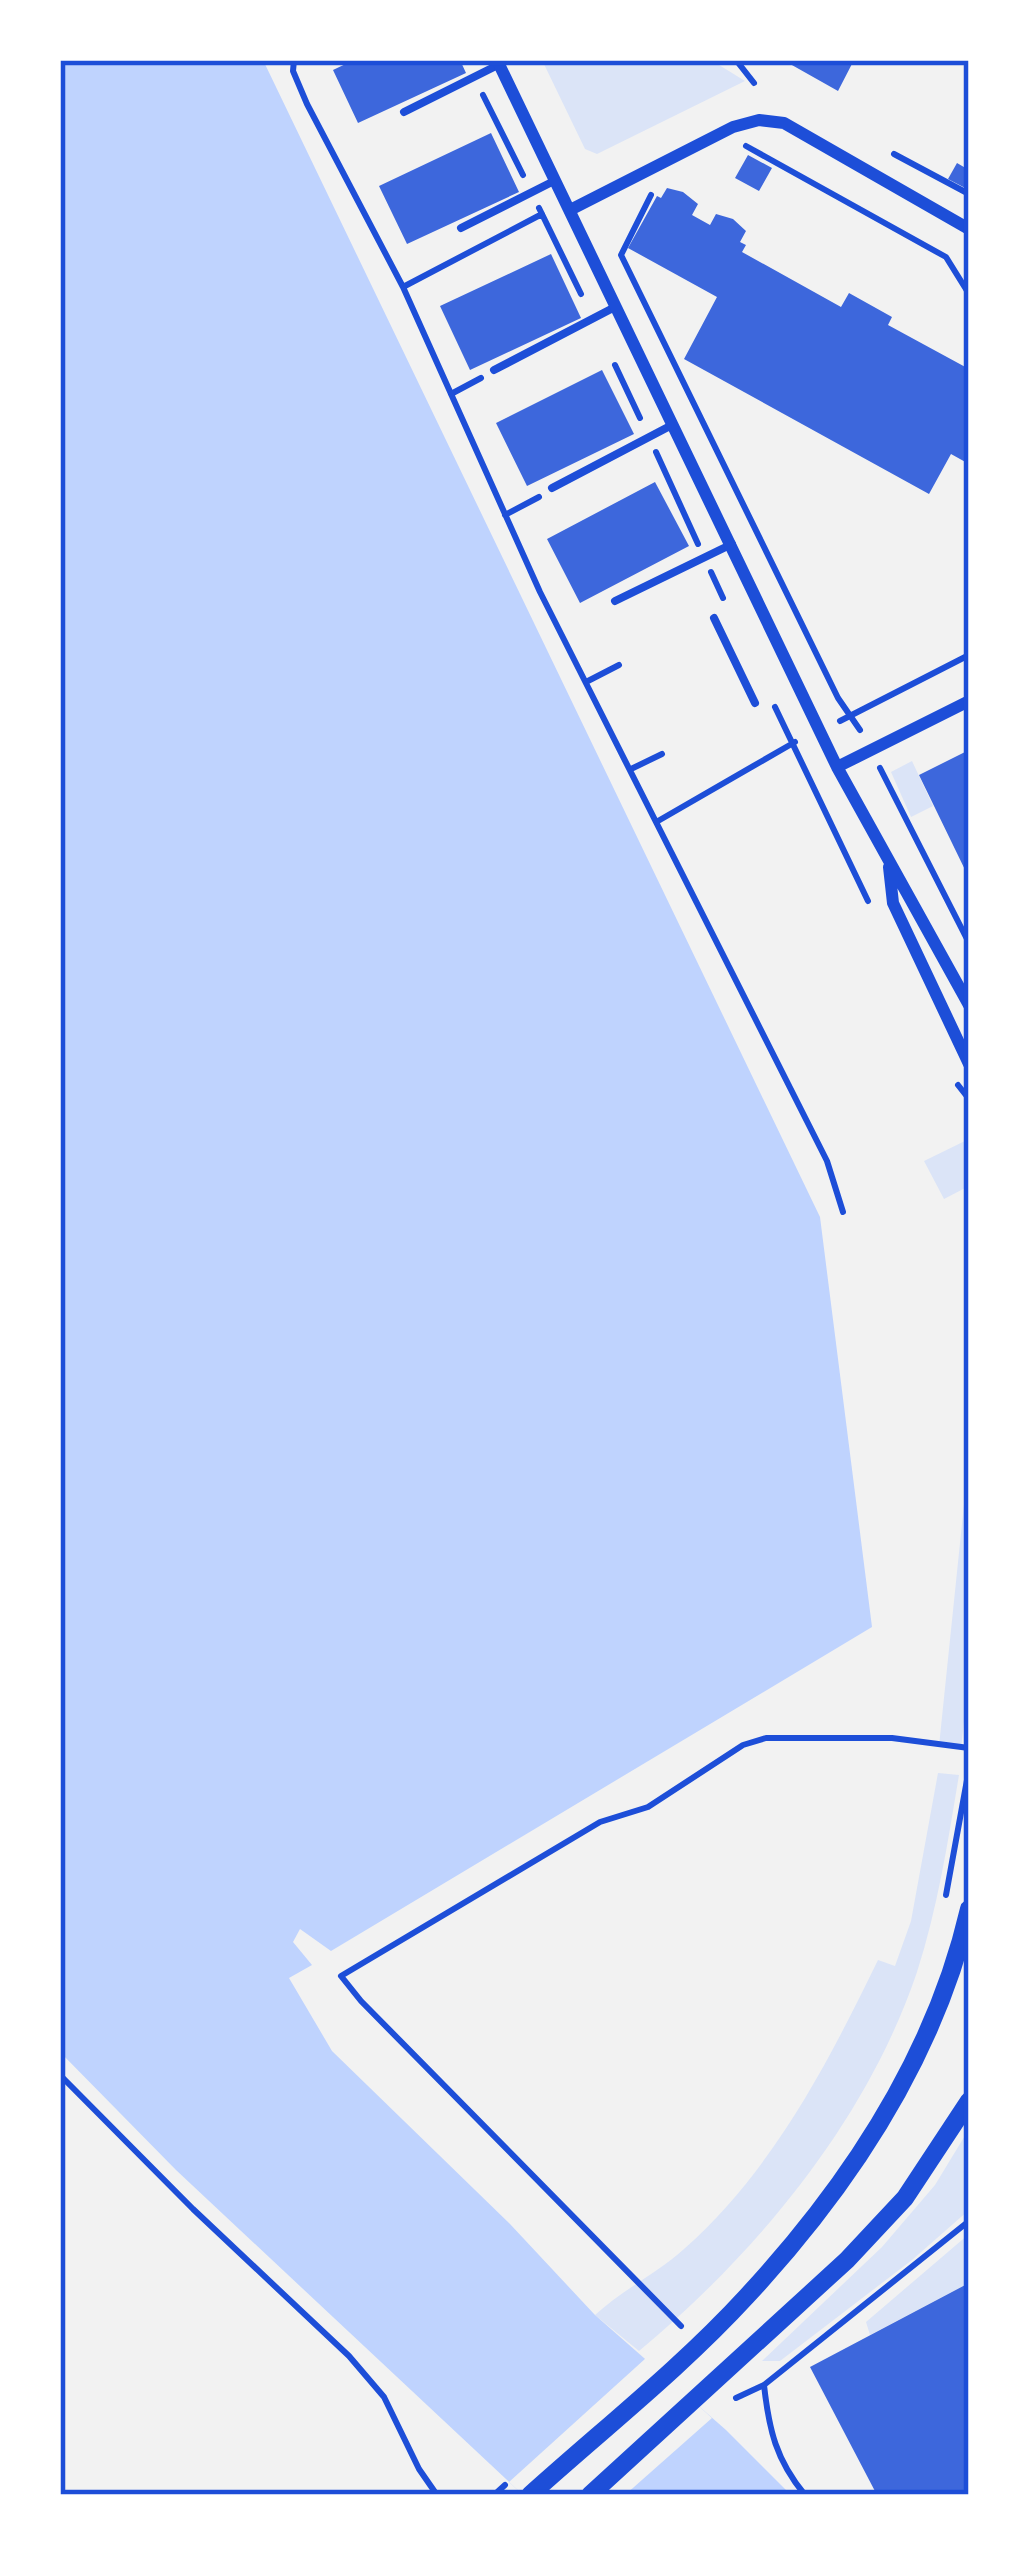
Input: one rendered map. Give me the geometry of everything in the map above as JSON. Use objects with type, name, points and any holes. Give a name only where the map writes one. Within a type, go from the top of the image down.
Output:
[{"type":"main road","points":[[530,2495],[746,2298],[856,2159],[930,2032],[960,1950],[969,1909]]},
{"type":"main road","points":[[590,2495],[847,2260],[940,2149],[969,2101]]},
{"type":"street","points":[[498,62],[838,766],[969,1005]]},
{"type":"street","points":[[570,210],[733,127],[759,120],[784,123],[969,229]]},
{"type":"street","points":[[838,766],[969,700]]},
{"type":"street","points":[[888,860],[893,903],[969,1064]]},
{"type":"lane","points":[[404,112],[498,62]]},
{"type":"lane","points":[[461,228],[556,180]]},
{"type":"lane","points":[[494,370],[615,308]]},
{"type":"lane","points":[[552,488],[671,425]]},
{"type":"lane","points":[[616,601],[732,544]]},
{"type":"lane","points":[[714,619],[754,703]]},
{"type":"path","points":[[293,60],[307,104],[403,287],[505,515],[827,1161],[842,1212]]},
{"type":"path","points":[[736,60],[754,83]]},
{"type":"path","points":[[474,77],[728,610]]},
{"type":"path","points":[[744,145],[946,256],[969,294]]},
{"type":"path","points":[[894,154],[969,194]]},
{"type":"path","points":[[654,191],[621,255],[838,698],[872,750],[969,943]]},
{"type":"path","points":[[403,287],[542,214]]},
{"type":"path","points":[[451,394],[481,377]]},
{"type":"path","points":[[505,515],[539,497]]},
{"type":"path","points":[[586,682],[619,665]]},
{"type":"path","points":[[767,689],[836,837]]},
{"type":"path","points":[[631,769],[662,754]]},
{"type":"path","points":[[697,2312],[681,2326],[341,1976],[600,1822],[648,1807],[743,1744],[766,1738],[892,1738],[969,1748]]},
{"type":"path","points":[[944,1900],[969,1769]]},
{"type":"path","points":[[60,2075],[349,2356],[385,2397],[419,2469],[437,2495]]},
{"type":"path","points":[[725,2408],[764,2385],[969,2221]]},
{"type":"path","points":[[764,2385],[769,2432],[782,2467],[805,2495]]},
{"type":"path","points":[[494,2495],[509,2482]]},
{"type":"shaded area","points":[[542,60],[711,60],[745,81],[597,154],[585,149]]},
{"type":"shaded area","points":[[912,761],[933,806],[911,817],[891,772]]},
{"type":"shaded area","points":[[969,1139],[969,1186],[944,1199],[924,1161]]},
{"type":"shaded area","points":[[969,1456],[969,1676],[961,1749],[939,1746]]},
{"type":"shaded area","points":[[938,1773],[959,1775],[937,1899],[917,1972],[869,2080],[804,2180],[766,2227],[639,2351],[595,2315],[684,2249],[744,2186],[795,2115],[878,1960],[895,1966],[911,1921]]},
{"type":"shaded area","points":[[969,2129],[969,2210],[780,2361],[762,2361],[882,2247],[935,2185]]},
{"type":"shaded area","points":[[969,2234],[969,2283],[870,2335],[866,2322]]},
{"type":"water","points":[[60,60],[263,60],[820,1217],[872,1627],[331,1951],[300,1929],[293,1942],[312,1965],[289,1978],[332,2051],[510,2224],[595,2315],[726,2430],[791,2495],[523,2495],[176,2170],[60,2052]]},
{"type":"pier","points":[[646,2358],[712,2418],[625,2495],[523,2495],[509,2482]]},
{"type":"building","points":[[354,60],[460,60],[466,73],[358,123],[333,70]]},
{"type":"building","points":[[783,60],[854,60],[838,91]]},
{"type":"building","points":[[491,133],[519,192],[407,244],[379,186]]},
{"type":"building","points":[[748,155],[772,168],[759,191],[735,178]]},
{"type":"building","points":[[957,163],[969,170],[969,190],[948,179]]},
{"type":"building","points":[[667,188],[683,192],[698,204],[692,215],[710,225],[716,214],[733,219],[746,231],[740,242],[746,245],[742,252],[841,307],[849,293],[892,317],[888,325],[969,369],[969,464],[951,454],[929,494],[684,359],[717,297],[628,248],[657,196],[661,198]]},
{"type":"building","points":[[551,254],[581,318],[470,370],[440,306]]},
{"type":"building","points":[[602,370],[634,434],[527,486],[496,423]]},
{"type":"building","points":[[655,482],[689,546],[580,603],[547,539]]},
{"type":"building","points":[[969,750],[969,878],[919,775]]},
{"type":"building","points":[[969,2283],[969,2495],[877,2495],[810,2367]]}]
